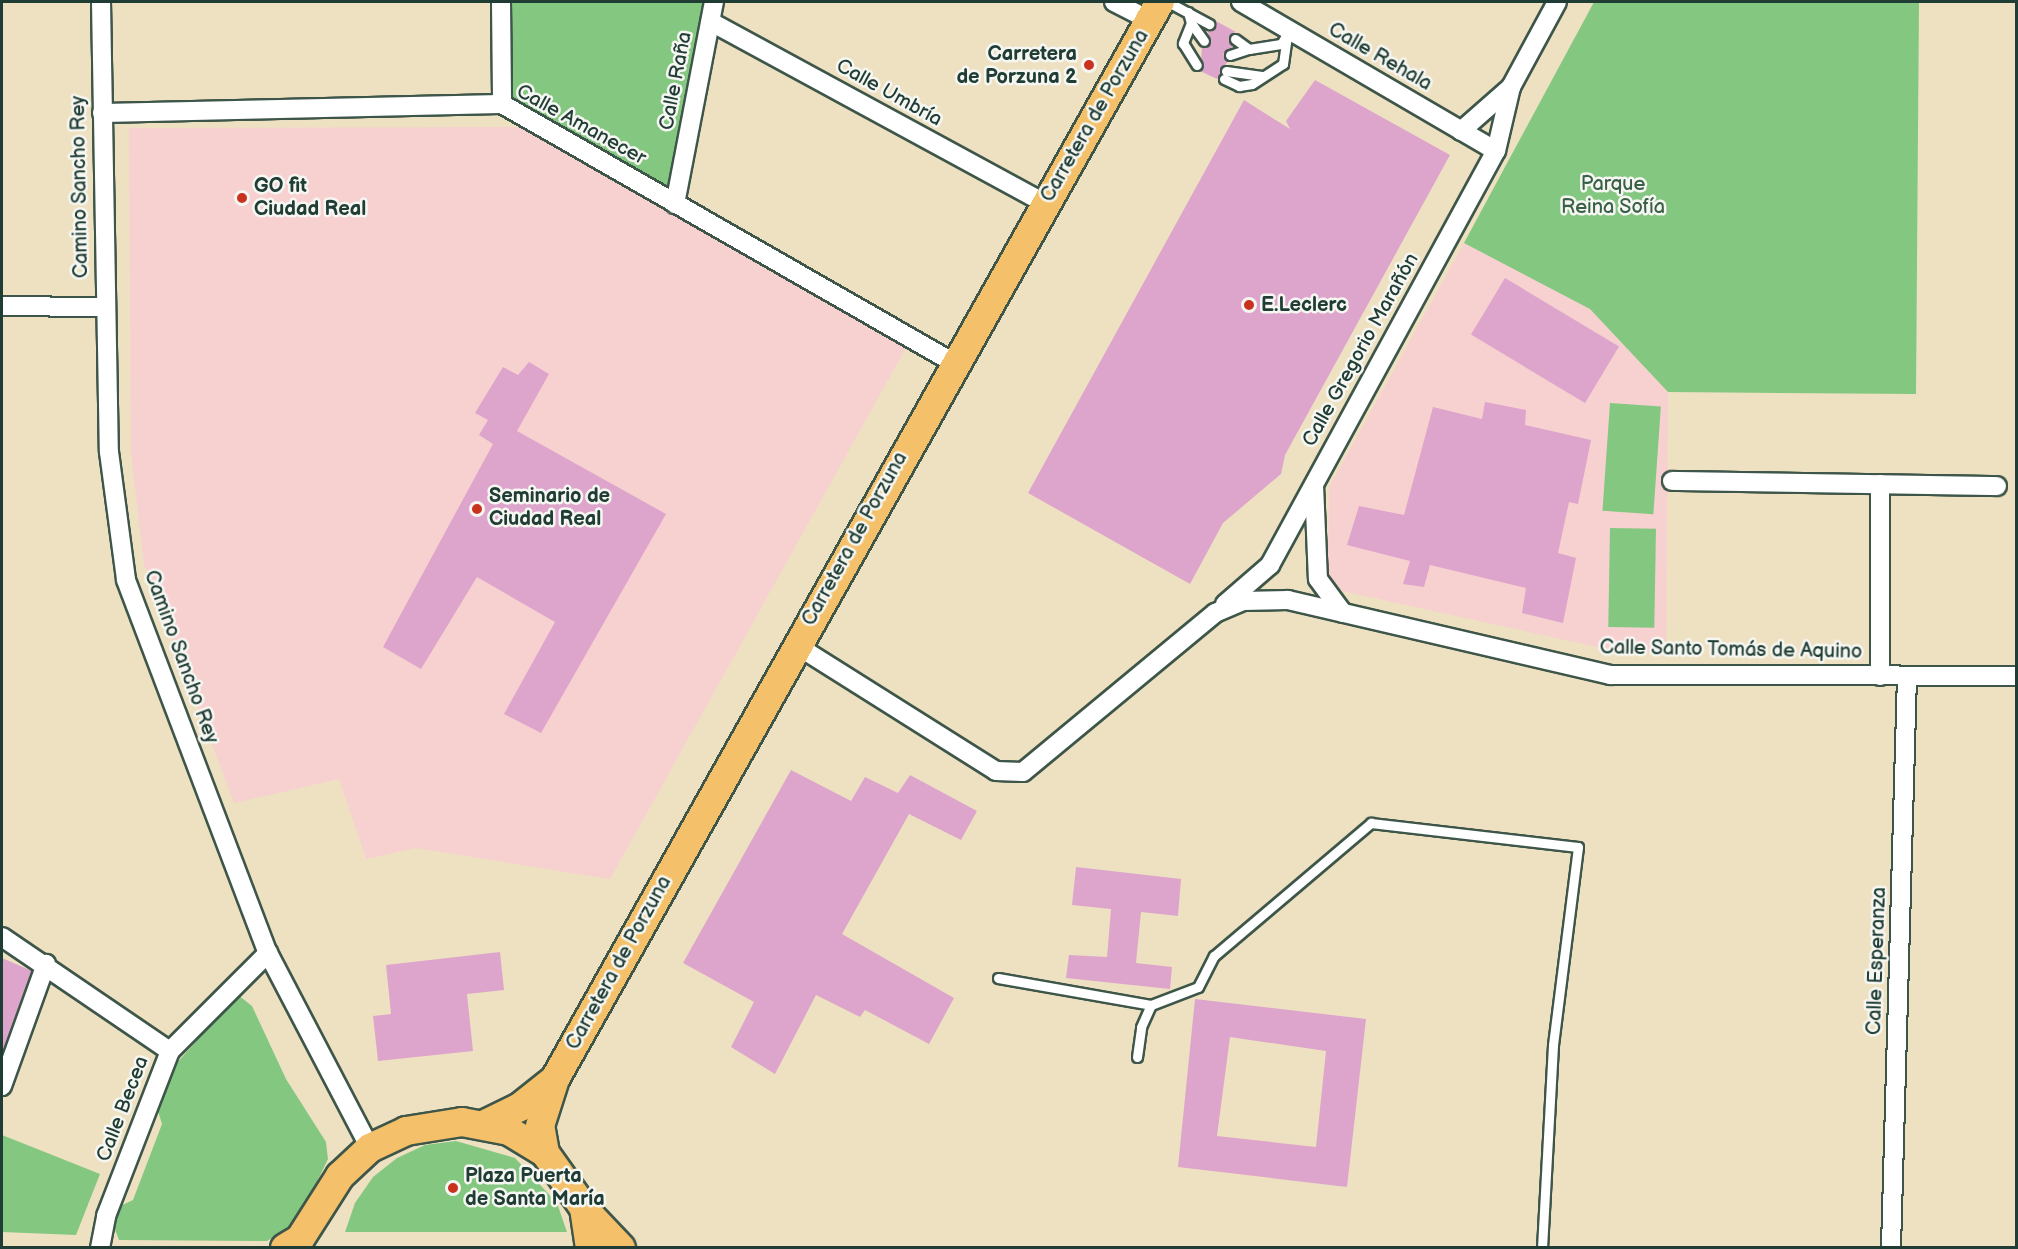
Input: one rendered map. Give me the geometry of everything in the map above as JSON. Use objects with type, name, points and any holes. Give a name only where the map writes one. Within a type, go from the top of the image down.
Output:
[{"type":"main road","name":"Carretera de Porzuna","points":[[555,1078],[954,363],[1159,8]]},
{"type":"main road","points":[[483,1125],[520,1107],[555,1078]]},
{"type":"main road","points":[[545,1153],[540,1126],[555,1078]]},
{"type":"main road","points":[[285,1248],[300,1239],[329,1195],[370,1148],[444,1122],[483,1125],[509,1131],[545,1153],[584,1208],[621,1248]]},
{"type":"main road","points":[[322,1248],[322,1216],[329,1195]]},
{"type":"main road","points":[[584,1208],[590,1248]]},
{"type":"street","name":"Camino Sancho Rey","points":[[101,2],[104,307],[110,452],[126,580],[268,953],[370,1148]]},
{"type":"street","points":[[501,2],[502,104]]},
{"type":"street","name":"Calle Raña","points":[[675,204],[714,2]]},
{"type":"street","points":[[1114,2],[1159,8]]},
{"type":"street","name":"Calle Rehala","points":[[1241,2],[1286,31],[1496,151]]},
{"type":"street","name":"Calle Gregorio Marañón","points":[[1215,613],[1270,565],[1496,151],[1510,87],[1557,2]]},
{"type":"street","name":"Calle Umbría","points":[[711,22],[1045,203]]},
{"type":"street","name":"Calle Gregorio Marañón","points":[[1461,131],[1510,87]]},
{"type":"street","name":"Calle Amanecer","points":[[102,113],[502,104],[954,363]]},
{"type":"street","points":[[2,306],[104,307]]},
{"type":"street","points":[[1672,481],[1997,486]]},
{"type":"street","points":[[1880,484],[1880,676]]},
{"type":"street","points":[[1314,485],[1318,579],[1342,613]]},
{"type":"street","name":"Calle Santo Tomás de Aquino","points":[[796,645],[996,771],[1023,772],[1215,613],[1243,601],[1288,600],[1610,675],[2016,676]]},
{"type":"street","name":"Calle Esperanza","points":[[1891,1248],[1907,676]]},
{"type":"street","points":[[2,938],[46,964],[170,1052]]},
{"type":"street","name":"Calle Becea","points":[[100,1248],[106,1216],[170,1052],[268,953]]},
{"type":"street","points":[[2,1086],[46,964]]},
{"type":"lane","points":[[1159,8],[1188,12],[1209,24]]},
{"type":"lane","points":[[1188,12],[1191,23],[1204,41]]},
{"type":"lane","points":[[1191,23],[1184,44],[1196,59]]},
{"type":"lane","points":[[1230,55],[1249,49],[1281,44],[1286,31]]},
{"type":"lane","points":[[1225,75],[1239,86],[1264,76],[1288,56],[1286,31]]},
{"type":"lane","points":[[1235,39],[1249,49]]},
{"type":"lane","points":[[998,978],[1151,1005],[1198,987],[1214,956],[1371,823],[1578,847],[1553,1045],[1542,1248]]},
{"type":"lane","points":[[1137,1057],[1141,1027],[1151,1005]]},
{"type":"shaded area","name":"Seminario de Ciudad Real","points":[[520,127],[907,346],[610,879],[416,848],[366,859],[339,779],[234,803],[144,564],[131,454],[129,128]]},
{"type":"shaded area","points":[[1464,243],[1591,309],[1668,392],[1666,654],[1611,650],[1342,591],[1328,574],[1329,487]]},
{"type":"green space","points":[[501,2],[709,2],[675,204],[502,104]]},
{"type":"green space","name":"Parque Reina Sofía","points":[[1594,2],[1919,2],[1916,394],[1668,392],[1590,309],[1464,243]]},
{"type":"green space","points":[[1610,403],[1661,407],[1653,514],[1602,511]]},
{"type":"green space","points":[[1610,528],[1656,529],[1654,628],[1608,627]]},
{"type":"green space","points":[[238,995],[252,1006],[286,1079],[326,1142],[328,1159],[298,1221],[267,1241],[119,1240],[112,1222],[118,1207],[133,1200],[162,1124],[156,1105],[174,1066]]},
{"type":"green space","points":[[2,1135],[100,1174],[76,1235],[2,1232]]},
{"type":"green space","points":[[456,1141],[515,1158],[557,1203],[567,1232],[345,1232],[355,1203],[373,1177],[397,1158],[425,1145]]},
{"type":"building","points":[[1214,20],[1236,32],[1229,36],[1232,47],[1223,54],[1228,61],[1217,79],[1200,71],[1202,47],[1211,41],[1207,30],[1215,28]]},
{"type":"building","name":"E.Leclerc","points":[[1315,80],[1450,155],[1285,455],[1281,474],[1223,523],[1190,584],[1028,493],[1244,100],[1290,129],[1286,121]]},
{"type":"building","points":[[1505,278],[1619,347],[1585,403],[1471,335]]},
{"type":"building","points":[[529,362],[549,374],[517,431],[666,514],[541,733],[504,714],[555,622],[477,577],[421,669],[383,647],[493,444],[479,435],[488,420],[475,413],[503,367],[518,375]]},
{"type":"building","points":[[1485,402],[1526,410],[1525,425],[1591,440],[1578,504],[1569,502],[1558,553],[1576,558],[1563,623],[1522,613],[1526,588],[1430,565],[1424,587],[1403,584],[1410,561],[1347,545],[1359,506],[1404,515],[1433,407],[1482,419]]},
{"type":"building","points":[[791,770],[851,801],[865,777],[898,793],[910,775],[977,811],[961,840],[909,814],[842,934],[954,998],[929,1044],[865,1010],[860,1017],[816,995],[775,1074],[731,1047],[754,1002],[683,963]]},
{"type":"building","points":[[1076,867],[1181,879],[1178,916],[1141,912],[1136,963],[1172,967],[1170,989],[1066,978],[1069,955],[1107,957],[1111,909],[1072,905]]},
{"type":"building","points":[[500,952],[504,990],[467,994],[473,1051],[378,1061],[373,1016],[391,1014],[386,965]]},
{"type":"building","points":[[2,958],[32,971],[2,1054]]},
{"type":"building","points":[[1195,999],[1366,1019],[1347,1187],[1178,1167]],"holes":[[[1230,1037],[1326,1051],[1316,1147],[1217,1136]]]},
{"type":"place","name":"Carretera de Porzuna 2","points":[[1089,65]]},
{"type":"place","name":"GO fit Ciudad Real","points":[[242,198]]},
{"type":"place","name":"E.Leclerc","points":[[1249,305]]},
{"type":"place","name":"Seminario de Ciudad Real","points":[[477,509]]},
{"type":"place","name":"Plaza Puerta de Santa María","points":[[453,1188]]}]
